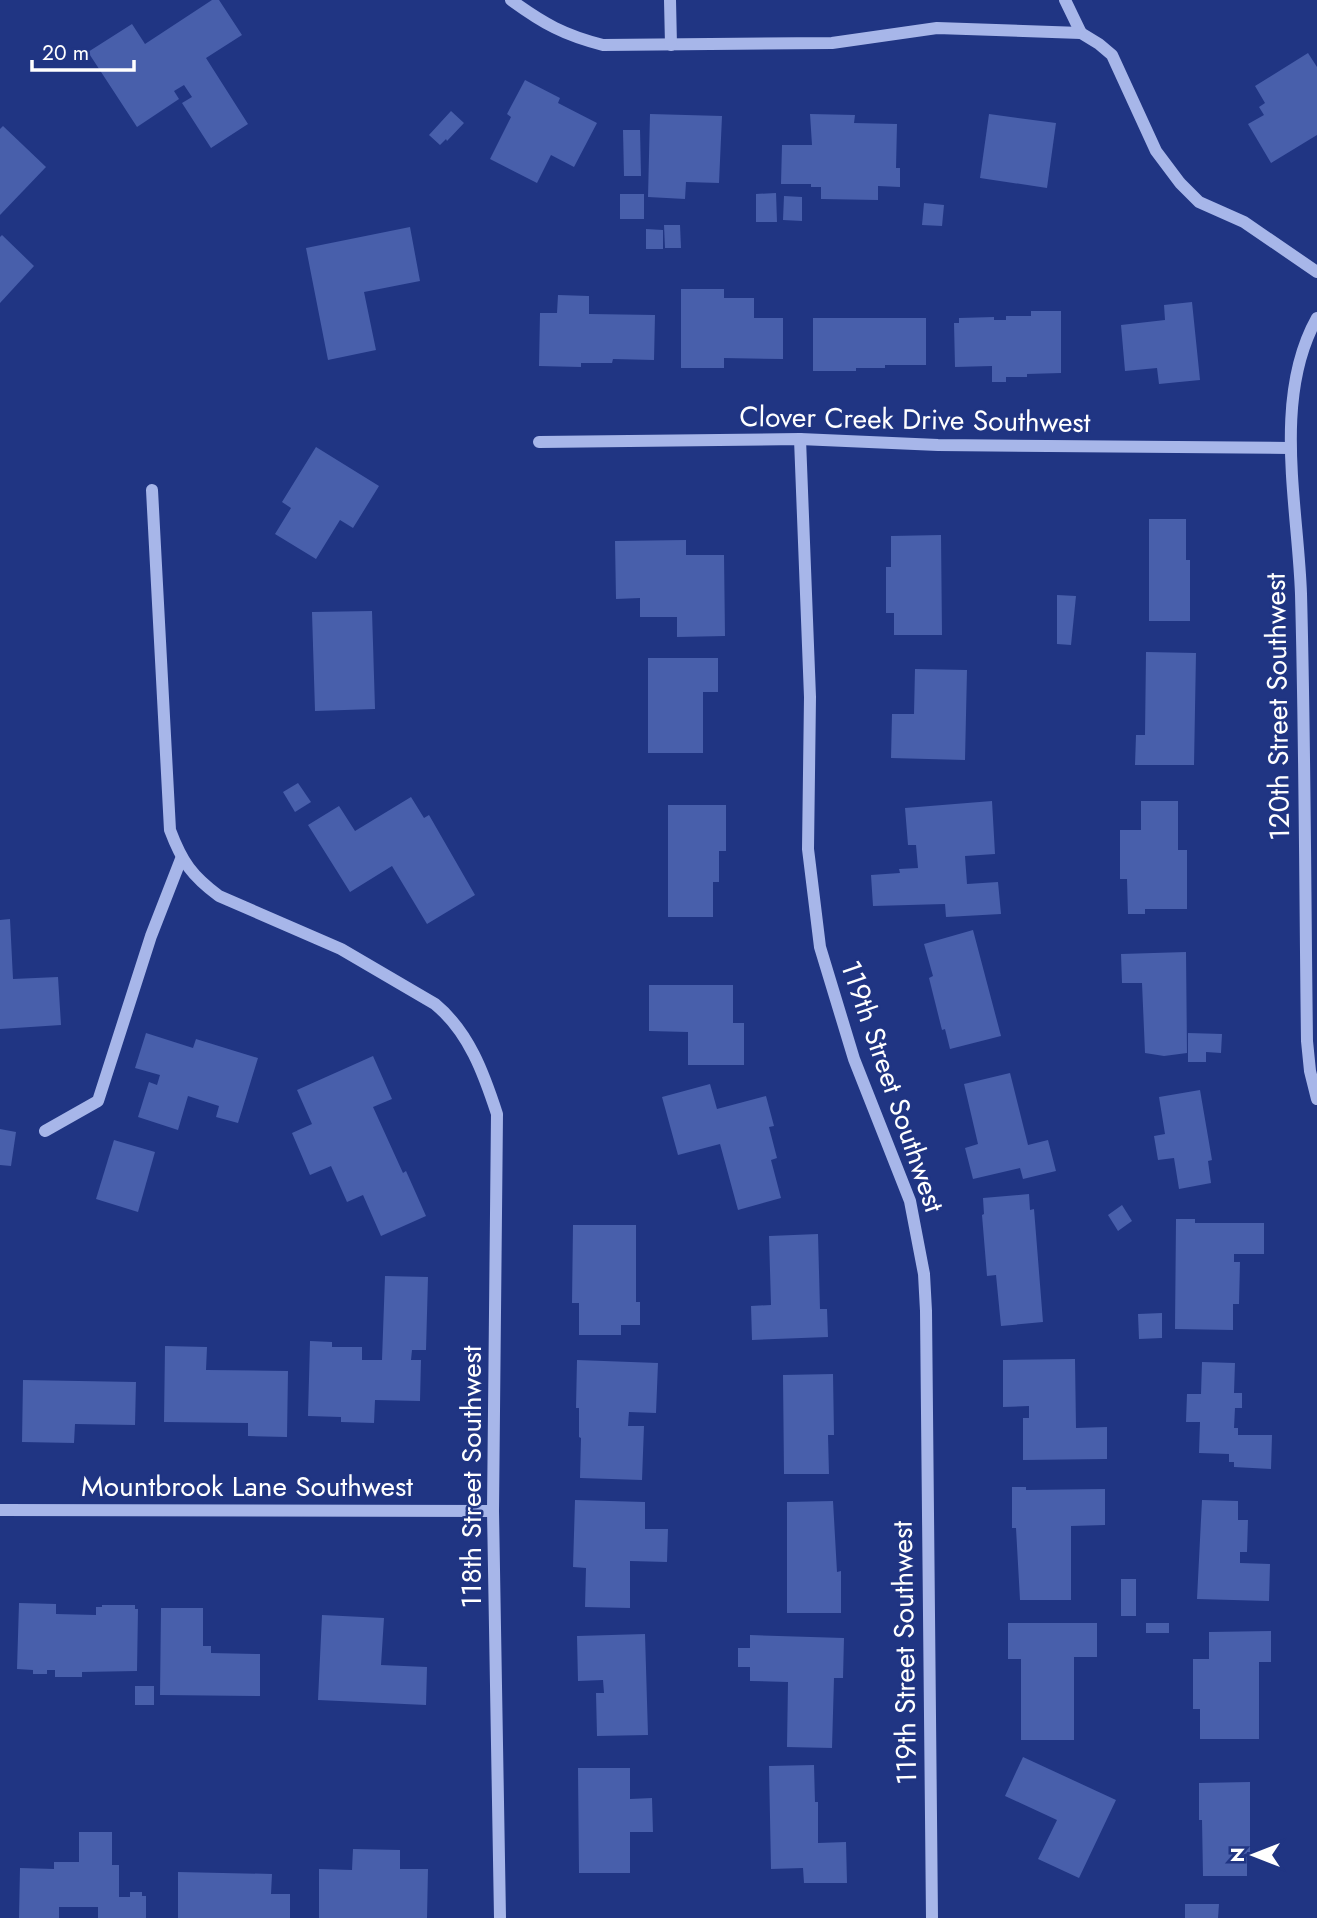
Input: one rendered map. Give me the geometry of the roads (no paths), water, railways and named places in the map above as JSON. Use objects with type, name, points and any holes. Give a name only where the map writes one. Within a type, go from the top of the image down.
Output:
[{"type":"street","points":[[511,0],[570,36],[603,45],[832,43],[937,28],[1081,33],[1112,55],[1157,151],[1180,183],[1199,202],[1244,222],[1317,272]]},
{"type":"street","points":[[670,0],[671,45]]},
{"type":"street","points":[[1065,0],[1081,33]]},
{"type":"street","name":"120th Street Southwest","points":[[1317,317],[1308,334],[1297,369],[1290,447],[1301,591],[1307,1041],[1310,1071],[1317,1099]]},
{"type":"street","name":"Clover Creek Drive Southwest","points":[[539,442],[800,439],[938,445],[1290,447]]},
{"type":"street","name":"119th Street Southwest","points":[[800,439],[810,697],[808,849],[820,947],[854,1059],[910,1201],[924,1274],[932,1918]]},
{"type":"street","points":[[46,1131],[98,1101],[151,936],[181,859],[170,830],[152,490]]},
{"type":"street","name":"118th Street Southwest","points":[[181,859],[202,884],[219,897],[341,949],[435,1004],[447,1014],[468,1041],[488,1085],[497,1114],[493,1511],[500,1918]]},
{"type":"street","name":"Mountbrook Lane Southwest","points":[[0,1510],[493,1511]]}]
